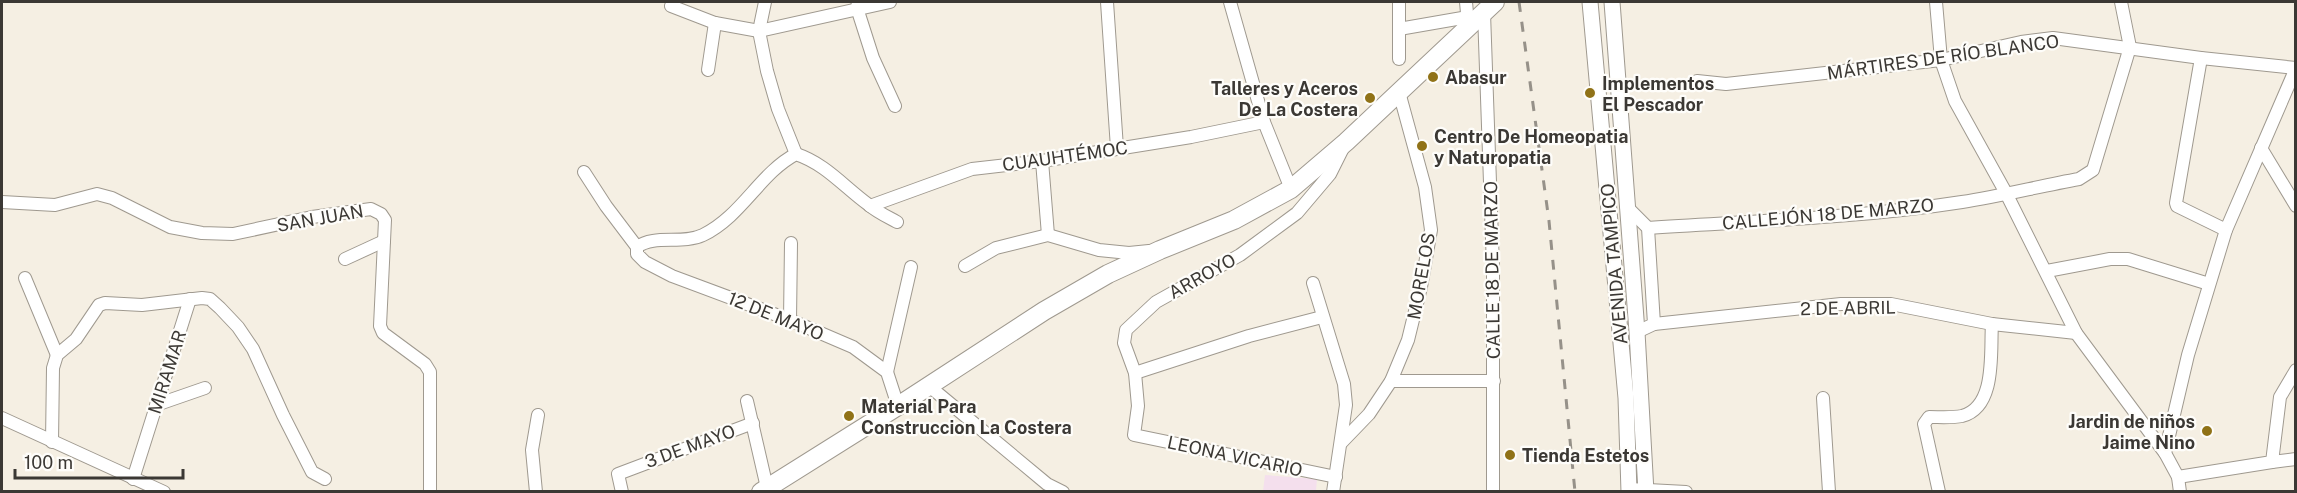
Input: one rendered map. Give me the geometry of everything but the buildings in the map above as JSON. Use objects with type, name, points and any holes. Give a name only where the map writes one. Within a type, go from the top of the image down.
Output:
[{"type":"highway","points":[[766,490],[1044,310],[1108,274],[1234,219],[1291,189],[1346,142],[1479,15]]},
{"type":"main road","name":"AVENIDA TAMPICO","points":[[1590,2],[1626,398],[1629,490]]},
{"type":"main road","name":"AVENIDA TAMPICO","points":[[1612,2],[1637,332],[1646,491]]},
{"type":"street","points":[[765,2],[759,31],[767,71],[778,109],[796,154]]},
{"type":"street","points":[[671,6],[715,23],[759,31],[858,5],[890,2]]},
{"type":"street","points":[[1107,2],[1117,148]]},
{"type":"street","points":[[1230,2],[1264,122],[1291,189]]},
{"type":"street","points":[[1400,2],[1400,59]]},
{"type":"street","name":"CALLE 18 DE MARZO","points":[[1466,2],[1479,15],[1490,143],[1494,381],[1493,492]]},
{"type":"street","points":[[1936,2],[1941,60],[1955,101],[2047,271],[2076,333],[2165,453],[2178,477],[2180,492]]},
{"type":"street","points":[[2121,2],[2130,47]]},
{"type":"street","points":[[858,5],[873,58],[895,106]]},
{"type":"street","points":[[1399,29],[1479,15]]},
{"type":"street","points":[[708,70],[715,23]]},
{"type":"street","name":"MÁRTIRES DE RÍO BLANCO","points":[[1697,81],[1726,84],[1941,60],[2021,42],[2053,38],[2295,68]]},
{"type":"street","name":"CALLEJÓN 18 DE MARZO","points":[[1648,228],[1871,213],[1964,202],[2079,179],[2092,170],[2130,47]]},
{"type":"street","points":[[2201,58],[2176,202],[2177,206],[2226,230]]},
{"type":"street","points":[[2165,453],[2188,355],[2226,230],[2295,68]]},
{"type":"street","name":"MORELOS","points":[[1342,442],[1369,414],[1391,381],[1408,340],[1421,287],[1431,230],[1425,187],[1399,92]]},
{"type":"street","name":"CUAUHTÉMOC","points":[[870,206],[972,169],[1191,137],[1264,122]]},
{"type":"street","name":"ARROYO","points":[[1134,435],[1138,406],[1135,373],[1124,343],[1126,330],[1156,302],[1240,255],[1297,213],[1330,174],[1346,142]]},
{"type":"street","points":[[2261,148],[2295,206]]},
{"type":"street","points":[[637,246],[645,241],[681,241],[703,235],[737,212],[785,160],[796,154],[810,158],[826,168],[870,206],[897,222]]},
{"type":"street","points":[[1042,160],[1048,235]]},
{"type":"street","name":"12 DE MAYO","points":[[584,172],[606,206],[637,246],[637,254],[645,262],[672,276],[790,320],[853,347],[887,372]]},
{"type":"street","name":"SAN JUAN","points":[[2,202],[55,205],[97,194],[112,198],[170,227],[202,233],[232,234],[312,217],[371,208],[381,214],[385,220],[380,326],[383,333],[425,364],[430,372],[430,492]]},
{"type":"street","points":[[1626,206],[1648,228],[1654,324]]},
{"type":"street","points":[[964,266],[996,248],[1048,235],[1112,252],[1160,250]]},
{"type":"street","points":[[345,259],[384,241]]},
{"type":"street","points":[[790,320],[791,243]]},
{"type":"street","points":[[2047,271],[2110,259],[2128,259],[2209,284]]},
{"type":"street","points":[[898,406],[887,372],[911,267]]},
{"type":"street","points":[[25,278],[57,355]]},
{"type":"street","points":[[1313,283],[1344,384],[1347,405],[1333,492]]},
{"type":"street","name":"MIRAMAR","points":[[133,478],[190,299]]},
{"type":"street","points":[[52,442],[53,368],[57,355],[76,339],[99,305],[105,303],[141,305],[210,299],[238,327],[254,350],[312,472],[325,479]]},
{"type":"street","name":"2 DE ABRIL","points":[[1637,332],[1654,324],[1841,304],[1891,304],[1992,324],[2076,333]]},
{"type":"street","points":[[1135,373],[1249,336],[1322,317]]},
{"type":"street","points":[[1939,492],[1924,424],[1929,417],[1961,416],[1980,405],[1987,393],[1992,324]]},
{"type":"street","points":[[2272,462],[2280,398],[2295,370]]},
{"type":"street","points":[[1391,381],[1494,381]]},
{"type":"street","points":[[929,386],[1047,484],[1063,492]]},
{"type":"street","points":[[156,405],[205,387]]},
{"type":"street","points":[[1823,398],[1829,492]]},
{"type":"street","points":[[747,401],[766,490]]},
{"type":"street","points":[[536,492],[532,450],[538,415]]},
{"type":"street","points":[[2,418],[164,492]]},
{"type":"street","name":"3 DE MAYO","points":[[622,492],[618,474],[627,469],[753,423]]},
{"type":"street","name":"LEONA VICARIO","points":[[1134,435],[1335,477]]},
{"type":"street","points":[[2178,477],[2295,459]]},
{"type":"street","points":[[1629,490],[1686,492]]},
{"type":"shaded area","points":[[1265,475],[1317,479],[1316,491],[1263,491]]},
{"type":"railway","points":[[1519,2],[1549,221],[1575,492]]},
{"type":"place","name":"Abasur","points":[[1433,77]]},
{"type":"place","name":"Implementos El Pescador","points":[[1590,93]]},
{"type":"place","name":"Talleres y Aceros De La Costera","points":[[1370,98]]},
{"type":"place","name":"Centro De Homeopatia y Naturopatia","points":[[1422,146]]},
{"type":"place","name":"Material Para Construccion La Costera","points":[[849,416]]},
{"type":"place","name":"Jardin de niños Jaime Nino","points":[[2207,431]]},
{"type":"place","name":"Tienda Estetos","points":[[1510,455]]}]
